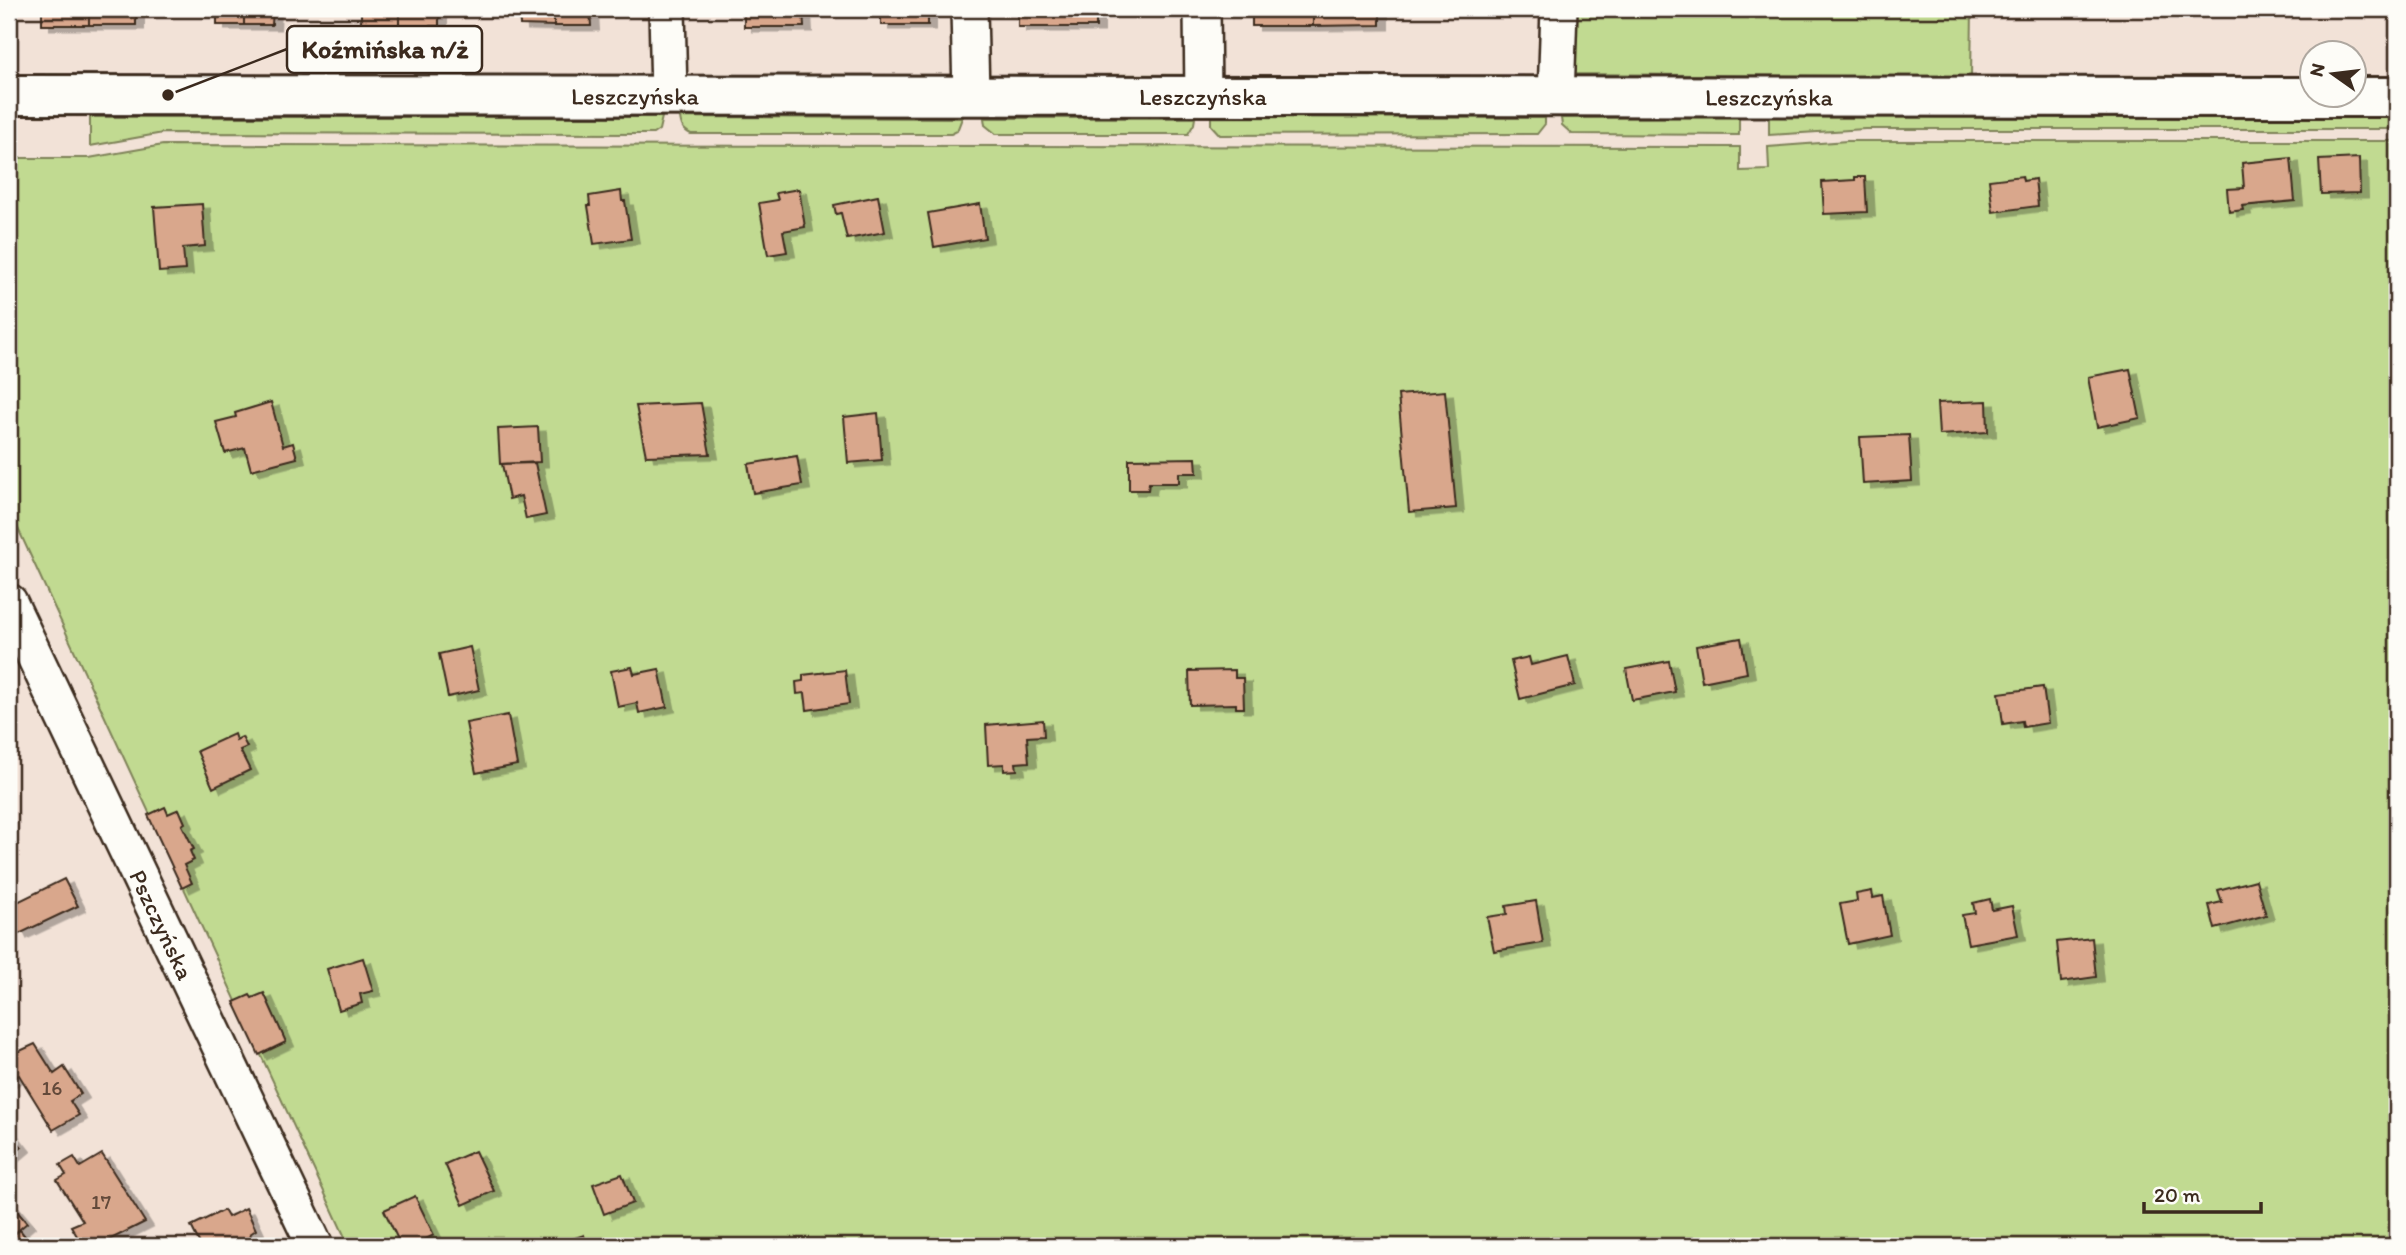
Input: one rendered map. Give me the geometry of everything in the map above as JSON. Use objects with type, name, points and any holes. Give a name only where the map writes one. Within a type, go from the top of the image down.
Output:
[{"type":"street","points":[[667,9],[669,95]]},
{"type":"street","points":[[969,9],[971,95]]},
{"type":"street","points":[[1202,9],[1203,97]]},
{"type":"street","points":[[1556,97],[1559,9]]},
{"type":"street","name":"Leszczyńska","points":[[9,95],[2397,97]]},
{"type":"street","name":"Pszczyńska","points":[[9,602],[315,1246]]},
{"type":"green space","points":[[1572,9],[1972,9],[1971,77],[1569,74]]},
{"type":"green space","points":[[90,117],[662,117],[659,130],[653,134],[163,133],[90,146]]},
{"type":"green space","points":[[680,117],[962,118],[957,131],[951,134],[691,134],[683,127]]},
{"type":"green space","points":[[1211,117],[1545,118],[1545,124],[1537,134],[1220,135],[1211,125]]},
{"type":"green space","points":[[1739,117],[1739,135],[1572,134],[1562,125],[1561,118]]},
{"type":"green space","points":[[1769,117],[2397,118],[2397,129],[1865,129],[1769,135]]},
{"type":"green space","points":[[984,118],[1195,118],[1188,134],[996,134],[985,125]]},
{"type":"green space","points":[[1847,141],[2397,141],[2397,1246],[349,1246],[9,509],[9,158],[89,158],[163,145],[1740,147],[1740,171],[1769,170],[1768,147]]},
{"type":"building","points":[[42,9],[89,9],[89,25],[42,25]]},
{"type":"building","points":[[89,9],[136,9],[136,25],[89,25]]},
{"type":"building","points":[[217,9],[244,9],[244,25],[217,25]]},
{"type":"building","points":[[244,9],[273,9],[272,25],[244,25]]},
{"type":"building","points":[[361,9],[399,9],[399,26],[361,25]]},
{"type":"building","points":[[399,9],[439,9],[439,26],[399,26]]},
{"type":"building","points":[[519,9],[554,9],[554,26],[520,25]]},
{"type":"building","points":[[554,9],[590,9],[591,26],[554,26]]},
{"type":"building","points":[[744,9],[803,9],[804,27],[744,27]]},
{"type":"building","points":[[881,9],[928,9],[928,25],[881,25]]},
{"type":"building","points":[[1018,9],[1096,9],[1096,27],[1018,27]]},
{"type":"building","points":[[1252,9],[1313,9],[1313,26],[1252,26]]},
{"type":"building","points":[[1313,9],[1380,9],[1380,25],[1313,26]]},
{"type":"building","points":[[2291,158],[2295,201],[2242,206],[2243,210],[2229,212],[2227,189],[2244,188],[2242,163]]},
{"type":"building","points":[[2359,158],[2360,193],[2321,194],[2319,160]]},
{"type":"building","points":[[2022,176],[2023,181],[2035,179],[2038,206],[1993,212],[1989,180]]},
{"type":"building","points":[[1855,177],[1865,177],[1867,212],[1824,214],[1822,182],[1855,180]]},
{"type":"building","points":[[799,189],[805,227],[783,231],[787,252],[768,255],[759,203],[778,200],[776,193]]},
{"type":"building","points":[[621,191],[631,239],[594,244],[589,196]]},
{"type":"building","points":[[878,196],[885,232],[847,239],[841,213],[836,214],[834,205]]},
{"type":"building","points":[[202,204],[205,246],[183,248],[185,270],[159,272],[154,207]]},
{"type":"building","points":[[980,204],[985,238],[934,247],[928,213]]},
{"type":"building","points":[[2130,369],[2140,418],[2097,427],[2088,377]]},
{"type":"building","points":[[1445,391],[1456,508],[1409,512],[1398,395]]},
{"type":"building","points":[[1987,401],[1988,432],[1939,435],[1937,403]]},
{"type":"building","points":[[271,402],[283,446],[293,443],[297,458],[251,470],[245,448],[225,453],[216,422],[236,417],[235,413]]},
{"type":"building","points":[[701,403],[710,454],[646,456],[636,406]]},
{"type":"building","points":[[878,413],[882,460],[848,463],[844,417]]},
{"type":"building","points":[[538,427],[540,462],[500,464],[498,429]]},
{"type":"building","points":[[1909,435],[1912,481],[1863,484],[1860,437]]},
{"type":"building","points":[[797,456],[802,485],[753,493],[748,464]]},
{"type":"building","points":[[1196,458],[1197,473],[1179,473],[1179,483],[1149,483],[1148,490],[1129,490],[1129,459]]},
{"type":"building","points":[[535,463],[546,515],[526,519],[521,496],[509,499],[502,464]]},
{"type":"building","points":[[1741,638],[1747,673],[1702,682],[1696,646]]},
{"type":"building","points":[[470,647],[479,690],[448,697],[439,654]]},
{"type":"building","points":[[1568,656],[1575,685],[1520,699],[1511,661],[1529,657],[1531,665]]},
{"type":"building","points":[[1669,661],[1675,692],[1632,700],[1626,669]]},
{"type":"building","points":[[632,667],[634,674],[659,669],[667,707],[639,713],[637,703],[618,707],[611,671]]},
{"type":"building","points":[[845,670],[849,704],[807,710],[805,693],[797,694],[796,682],[803,681],[803,675]]},
{"type":"building","points":[[1235,670],[1235,678],[1243,678],[1244,708],[1236,708],[1236,704],[1190,705],[1189,671]]},
{"type":"building","points":[[2043,687],[2048,723],[2023,727],[2022,721],[2003,724],[1999,693]]},
{"type":"building","points":[[508,715],[517,765],[476,773],[466,723]]},
{"type":"building","points":[[1043,720],[1044,736],[1027,737],[1029,762],[1016,763],[1017,770],[1004,771],[1004,764],[988,765],[986,725]]},
{"type":"building","points":[[234,734],[236,740],[242,737],[247,747],[240,750],[250,770],[213,788],[197,751]]},
{"type":"building","points":[[165,807],[168,814],[179,809],[185,823],[182,825],[194,849],[190,851],[194,860],[184,865],[192,883],[182,888],[148,815]]},
{"type":"building","points":[[64,879],[78,906],[19,934],[9,913],[9,906]]},
{"type":"building","points":[[2256,880],[2266,915],[2215,929],[2209,905],[2222,902],[2218,890]]},
{"type":"building","points":[[1872,891],[1873,898],[1883,896],[1890,935],[1848,944],[1840,904],[1857,901],[1856,894]]},
{"type":"building","points":[[1990,899],[1992,910],[2012,906],[2018,935],[1968,944],[1962,915],[1975,913],[1973,903]]},
{"type":"building","points":[[1536,901],[1543,943],[1494,951],[1487,917],[1507,914],[1506,906]]},
{"type":"building","points":[[2092,938],[2096,977],[2061,982],[2057,942]]},
{"type":"building","points":[[363,958],[373,991],[360,994],[362,1003],[339,1010],[327,969]]},
{"type":"building","points":[[264,993],[286,1042],[259,1055],[234,1002],[250,995],[252,998]]},
{"type":"building","points":[[35,1044],[54,1074],[64,1067],[81,1094],[70,1101],[79,1115],[53,1130],[19,1075],[9,1081],[9,1056]]},
{"type":"building","points":[[9,1131],[22,1147],[9,1158]]},
{"type":"building","points":[[475,1151],[494,1191],[463,1205],[445,1164]]},
{"type":"building","points":[[102,1154],[145,1222],[97,1246],[83,1246],[71,1226],[83,1221],[57,1180],[66,1175],[60,1165],[74,1157],[80,1167]]},
{"type":"building","points":[[622,1174],[633,1203],[604,1214],[593,1184]]},
{"type":"building","points":[[415,1196],[434,1235],[412,1246],[401,1246],[384,1210]]},
{"type":"building","points":[[11,1204],[27,1223],[9,1238],[9,1206]]},
{"type":"building","points":[[246,1208],[256,1230],[250,1234],[256,1246],[201,1246],[191,1226],[224,1210],[228,1217]]},
{"type":"building","points":[[20,1230],[33,1246],[9,1246],[9,1238]]},
{"type":"building","points":[[584,1235],[587,1246],[556,1244]]},
{"type":"place","name":"Koźmińska n/ż","points":[[168,95]]}]
